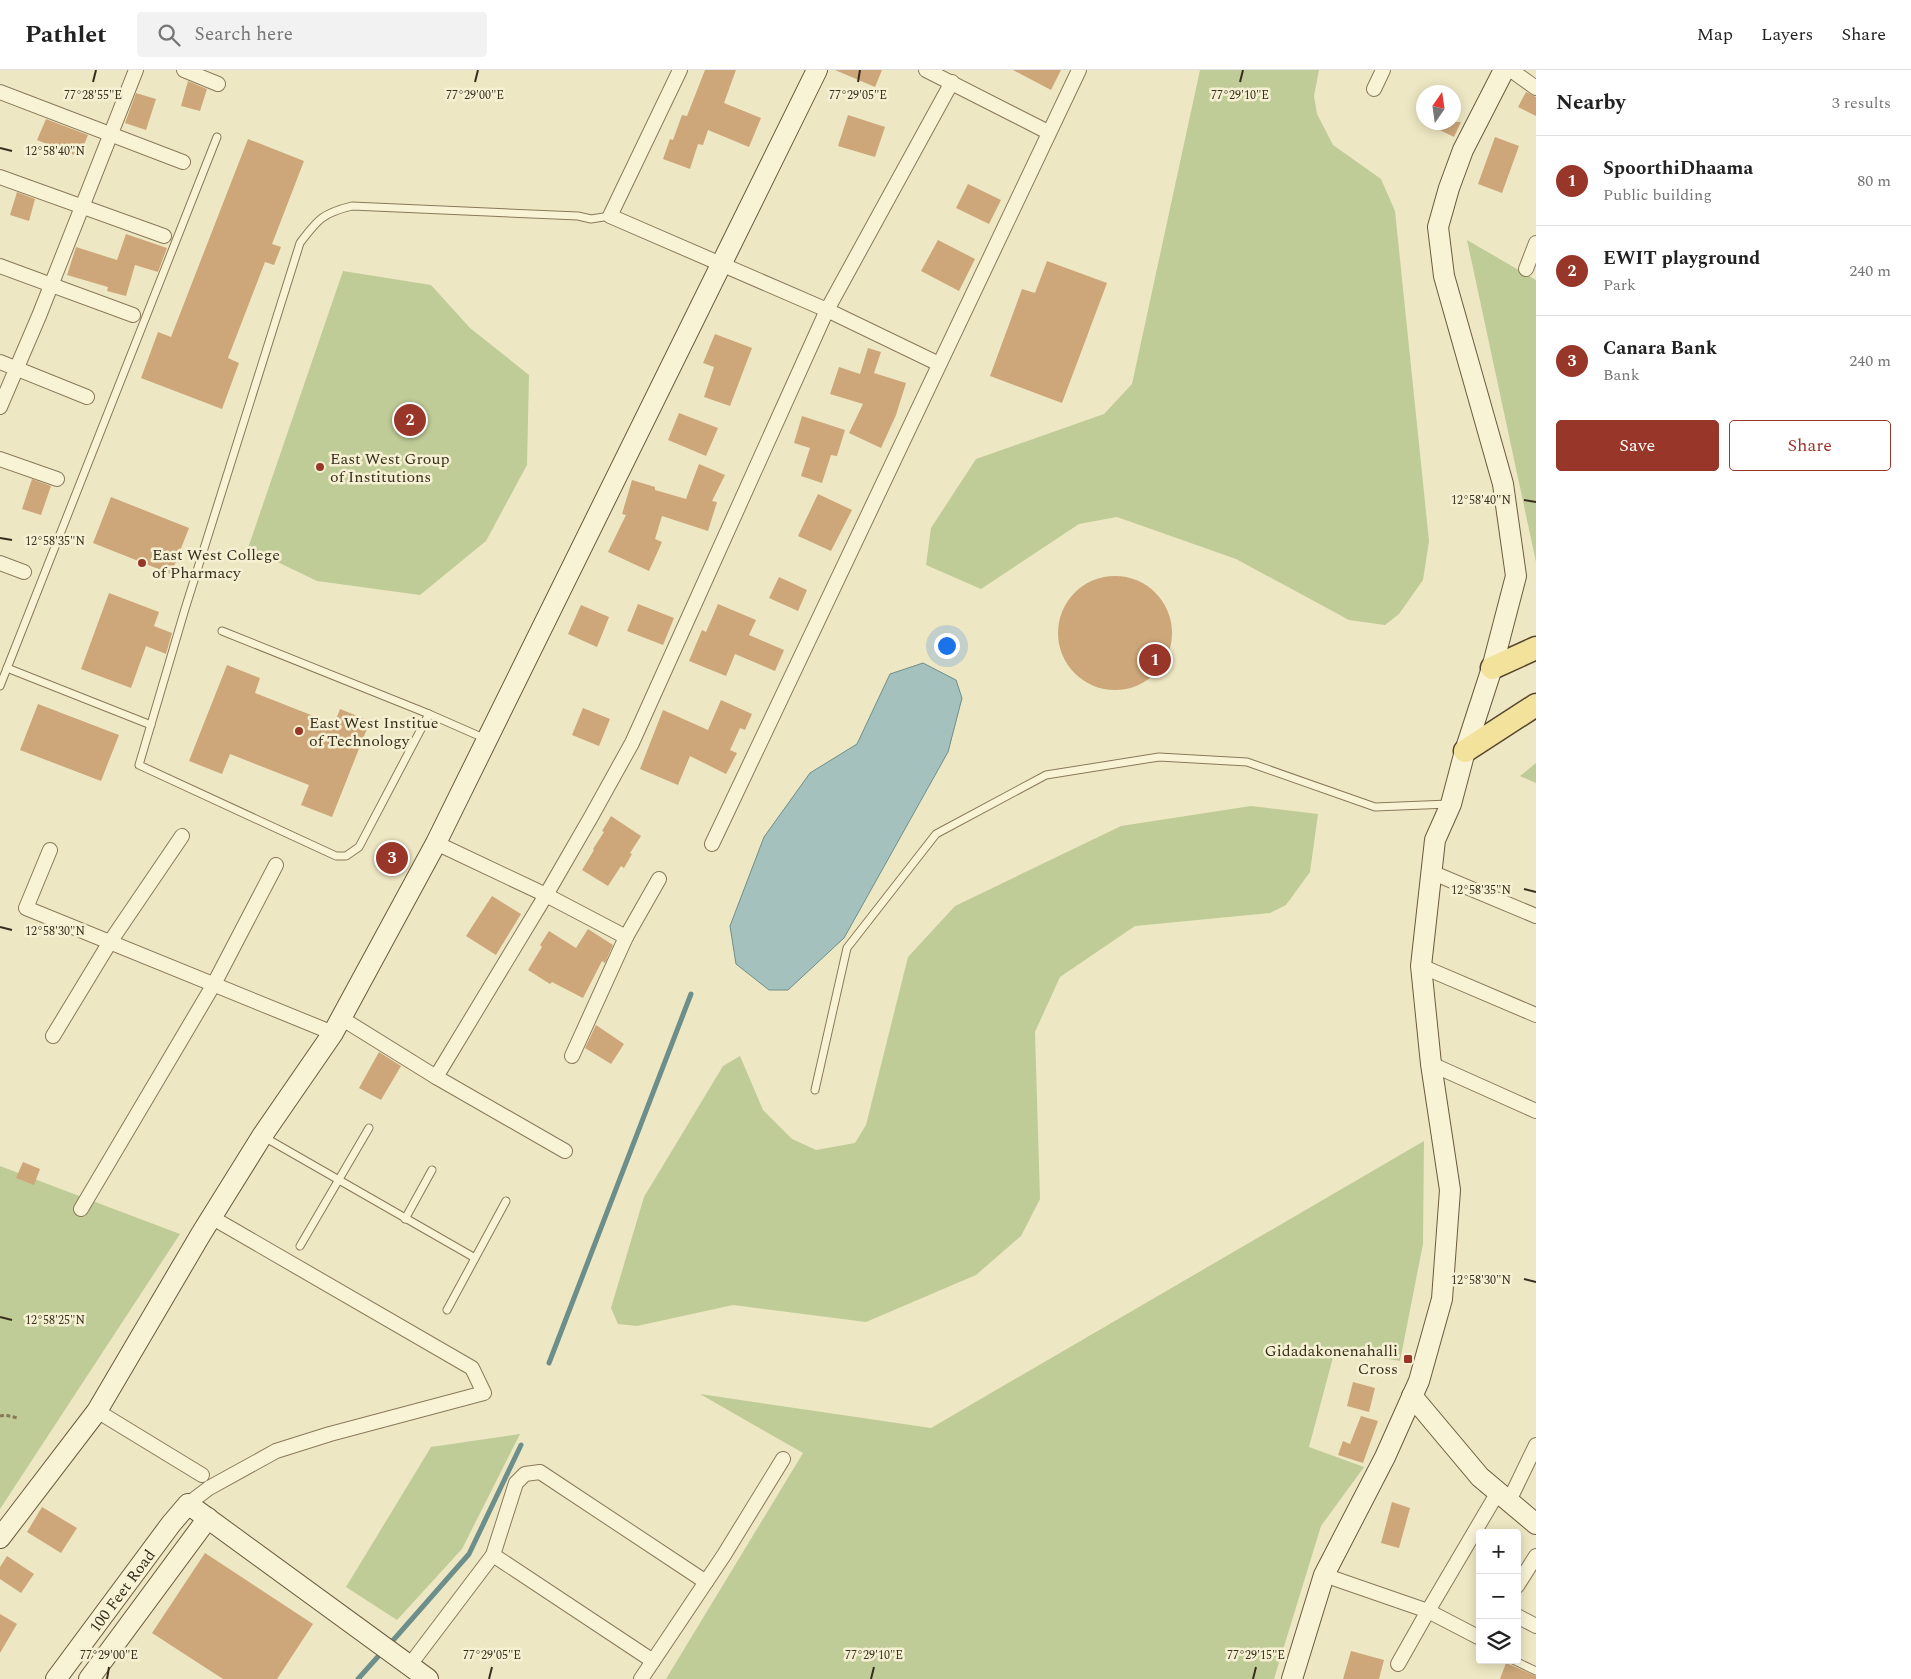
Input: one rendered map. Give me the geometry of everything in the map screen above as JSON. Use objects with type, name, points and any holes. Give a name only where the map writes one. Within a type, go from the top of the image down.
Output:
[{"type":"main road","points":[[1492,668],[1536,648]]},
{"type":"main road","points":[[1465,751],[1536,705]]},
{"type":"street","points":[[0,407],[52,284],[136,70]]},
{"type":"street","points":[[184,70],[218,84]]},
{"type":"street","points":[[680,70],[610,216],[826,310],[939,364]]},
{"type":"street","points":[[0,1538],[97,1411],[211,1217],[262,1136],[337,1025],[436,843],[817,70]]},
{"type":"street","points":[[926,70],[1048,132]]},
{"type":"street","points":[[712,844],[1079,70]]},
{"type":"street","points":[[1374,89],[1383,70]]},
{"type":"street","points":[[1292,1679],[1324,1575],[1385,1457],[1418,1382],[1442,1299],[1450,1190],[1431,1064],[1420,966],[1435,840],[1451,804],[1465,751],[1492,668],[1516,576],[1503,484],[1444,276],[1438,227],[1462,150],[1504,70]]},
{"type":"street","points":[[1511,70],[1536,88]]},
{"type":"street","points":[[436,1077],[592,817],[632,743],[826,310],[952,82]]},
{"type":"street","points":[[0,92],[183,162]]},
{"type":"street","points":[[0,178],[164,236]]},
{"type":"street","points":[[1526,269],[1536,243]]},
{"type":"street","points":[[0,266],[133,315]]},
{"type":"street","points":[[0,362],[87,396]]},
{"type":"street","points":[[0,459],[57,479]]},
{"type":"street","points":[[0,562],[24,572]]},
{"type":"street","points":[[53,1036],[110,942],[182,836]]},
{"type":"street","points":[[436,843],[546,895],[626,937]]},
{"type":"street","points":[[50,850],[26,908],[214,984],[337,1025],[436,1077],[565,1150]]},
{"type":"street","points":[[81,1209],[214,984],[276,865]]},
{"type":"street","points":[[1432,872],[1536,916]]},
{"type":"street","points":[[572,1056],[626,937],[659,879]]},
{"type":"street","points":[[1420,966],[1536,1014]]},
{"type":"street","points":[[1431,1064],[1536,1112]]},
{"type":"street","points":[[211,1217],[472,1368],[484,1393],[330,1434],[276,1452],[209,1488],[188,1504],[417,1674],[493,1555],[516,1483],[525,1474],[540,1472],[706,1582]]},
{"type":"street","points":[[1412,1396],[1480,1477],[1536,1524]]},
{"type":"street","points":[[97,1411],[202,1475]]},
{"type":"street","points":[[1398,1664],[1428,1611],[1536,1445]]},
{"type":"street","points":[[641,1679],[706,1582],[783,1458]]},
{"type":"street","name":"100 Feet Road","points":[[56,1679],[171,1524],[188,1504]]},
{"type":"street","name":"100 Feet Road","points":[[89,1679],[208,1518]]},
{"type":"street","points":[[493,1555],[653,1661]]},
{"type":"street","points":[[1521,1580],[1536,1556]]},
{"type":"street","points":[[1324,1575],[1428,1611],[1476,1636]]},
{"type":"street","points":[[1521,1618],[1536,1626]]},
{"type":"lane","points":[[0,686],[218,137]]},
{"type":"lane","points":[[429,714],[359,847],[346,856],[336,856],[140,764],[188,599],[300,242],[315,222],[332,211],[352,206],[578,216],[590,219],[610,216]]},
{"type":"lane","points":[[222,631],[487,739]]},
{"type":"lane","points":[[7,668],[151,725]]},
{"type":"lane","points":[[814,1090],[847,948],[936,834],[1046,775],[1159,757],[1247,762],[1374,807],[1451,804]]},
{"type":"lane","points":[[300,1246],[369,1128]]},
{"type":"lane","points":[[262,1136],[475,1258]]},
{"type":"lane","points":[[405,1218],[432,1170]]},
{"type":"lane","points":[[447,1310],[506,1201]]},
{"type":"lane","points":[[1521,1664],[1536,1671]]},
{"type":"path","points":[[0,1416],[5,1415],[18,1418]]},
{"type":"green space","points":[[1200,70],[1319,70],[1314,96],[1317,114],[1333,145],[1381,179],[1395,211],[1429,541],[1423,580],[1399,614],[1385,625],[1349,620],[1236,559],[1117,517],[1079,524],[981,589],[926,565],[931,528],[976,459],[1104,414],[1132,384]]},
{"type":"green space","points":[[1467,240],[1536,280],[1536,562]]},
{"type":"green space","points":[[343,271],[431,285],[470,328],[529,375],[527,465],[486,541],[420,595],[317,581],[248,548]]},
{"type":"green space","points":[[1536,763],[1536,783],[1520,776]]},
{"type":"green space","points":[[1251,806],[1318,814],[1310,872],[1286,905],[1270,913],[1135,926],[1060,977],[1035,1032],[1040,1199],[1021,1236],[976,1275],[866,1322],[733,1305],[637,1326],[618,1324],[611,1308],[644,1197],[723,1066],[740,1056],[763,1110],[792,1139],[816,1150],[855,1143],[866,1125],[908,957],[955,906],[1121,826]]},
{"type":"green space","points":[[1424,1141],[1423,1244],[1400,1361],[1335,1350],[1309,1447],[1364,1467],[1321,1526],[1274,1679],[666,1679],[803,1453],[700,1394],[931,1428]]},
{"type":"green space","points":[[0,1166],[180,1234],[0,1509]]},
{"type":"green space","points":[[520,1434],[462,1549],[397,1620],[346,1587],[431,1447]]},
{"type":"water","points":[[923,663],[956,680],[962,698],[948,752],[844,938],[788,990],[769,990],[736,964],[730,926],[764,837],[810,773],[857,744],[890,674]]},
{"type":"building","points":[[705,70],[736,70],[724,103],[761,118],[749,147],[708,130],[703,145],[698,144],[690,169],[663,159],[670,139],[673,140],[682,115],[687,116]]},
{"type":"building","points":[[835,70],[882,70],[875,87]]},
{"type":"building","points":[[1013,70],[1061,70],[1051,90]]},
{"type":"building","points":[[188,81],[207,89],[200,111],[181,106]]},
{"type":"building","points":[[1526,92],[1536,97],[1536,116],[1518,107]]},
{"type":"building","points":[[136,93],[156,99],[146,130],[125,123]]},
{"type":"building","points":[[848,115],[885,127],[875,157],[838,146]]},
{"type":"building","points":[[46,119],[88,135],[79,157],[37,140]]},
{"type":"building","points":[[1440,130],[1457,130],[1454,137]]},
{"type":"building","points":[[1495,137],[1519,146],[1502,193],[1478,184]]},
{"type":"building","points":[[248,139],[304,161],[272,244],[281,247],[274,265],[265,262],[228,358],[239,363],[222,409],[141,378],[158,332],[171,337]]},
{"type":"building","points":[[968,184],[1001,200],[989,224],[956,208]]},
{"type":"building","points":[[17,192],[35,199],[29,221],[10,215]]},
{"type":"building","points":[[126,234],[167,248],[158,272],[135,265],[126,296],[107,291],[108,287],[67,275],[76,247],[117,260]]},
{"type":"building","points":[[938,240],[975,259],[959,291],[921,271]]},
{"type":"building","points":[[1047,261],[1107,283],[1062,403],[990,376],[1022,289],[1035,293]]},
{"type":"building","points":[[715,334],[752,348],[730,406],[704,397],[714,367],[703,363]]},
{"type":"building","points":[[868,348],[881,352],[874,373],[906,383],[896,415],[881,448],[849,433],[863,404],[830,394],[839,367],[860,374]]},
{"type":"building","points":[[679,413],[718,428],[706,456],[668,440]]},
{"type":"building","points":[[802,416],[845,430],[837,456],[831,455],[822,483],[801,476],[810,448],[794,443]]},
{"type":"building","points":[[699,464],[725,475],[712,501],[717,502],[708,531],[662,516],[655,539],[662,542],[649,571],[608,552],[626,515],[622,514],[632,480],[655,487],[655,490],[686,499]]},
{"type":"building","points":[[32,479],[51,486],[41,515],[22,509]]},
{"type":"building","points":[[818,494],[852,510],[831,551],[798,536]]},
{"type":"building","points":[[111,497],[189,528],[171,574],[93,543]]},
{"type":"building","points":[[1115,576],[1137,580],[1147,585],[1163,601],[1168,611],[1172,633],[1168,655],[1163,665],[1147,681],[1137,686],[1115,690],[1093,686],[1083,681],[1067,665],[1062,655],[1058,633],[1062,611],[1067,601],[1083,585],[1093,580]]},
{"type":"building","points":[[779,577],[807,590],[798,611],[769,598]]},
{"type":"building","points":[[109,593],[159,612],[154,626],[172,633],[166,654],[146,646],[131,688],[81,669]]},
{"type":"building","points":[[638,604],[674,618],[663,645],[627,631]]},
{"type":"building","points":[[718,604],[756,620],[749,635],[784,650],[775,671],[735,654],[726,676],[689,661],[702,630],[706,632]]},
{"type":"building","points":[[581,605],[609,617],[597,647],[568,634]]},
{"type":"building","points":[[227,665],[260,678],[255,693],[334,724],[340,709],[370,721],[332,817],[301,805],[309,785],[230,754],[222,774],[189,761]]},
{"type":"building","points":[[721,700],[752,714],[745,730],[740,728],[730,750],[737,753],[726,774],[690,756],[678,785],[640,769],[663,710],[708,730]]},
{"type":"building","points":[[38,704],[119,735],[101,781],[20,750]]},
{"type":"building","points":[[583,708],[610,719],[599,746],[572,735]]},
{"type":"building","points":[[611,816],[641,836],[630,853],[632,854],[624,868],[621,866],[608,886],[582,870]]},
{"type":"building","points":[[492,896],[521,914],[496,955],[466,936]]},
{"type":"building","points":[[588,929],[613,945],[605,963],[602,961],[583,998],[552,982],[550,984],[528,970],[549,931],[576,948]]},
{"type":"building","points":[[596,1025],[624,1044],[611,1064],[585,1048]]},
{"type":"building","points":[[379,1052],[401,1066],[381,1100],[359,1088]]},
{"type":"building","points":[[23,1162],[40,1169],[34,1185],[16,1178]]},
{"type":"building","points":[[1353,1382],[1375,1388],[1369,1412],[1347,1406]]},
{"type":"building","points":[[1361,1416],[1378,1421],[1363,1463],[1338,1455],[1343,1441],[1350,1444]]},
{"type":"building","points":[[1392,1502],[1410,1508],[1399,1548],[1381,1543]]},
{"type":"building","points":[[42,1507],[77,1528],[61,1553],[27,1532]]},
{"type":"building","points":[[205,1553],[313,1624],[277,1679],[223,1679],[152,1633]]},
{"type":"building","points":[[7,1556],[34,1574],[21,1593],[0,1579],[0,1567]]},
{"type":"building","points":[[0,1614],[17,1624],[0,1653]]},
{"type":"building","points":[[1351,1651],[1384,1660],[1379,1679],[1343,1679]]},
{"type":"building","points":[[1506,1664],[1536,1676],[1536,1679],[1500,1679]]},
{"type":"waterway","points":[[549,1363],[691,994]]},
{"type":"waterway","points":[[389,1645],[469,1554],[521,1445]]},
{"type":"waterway","points":[[358,1679],[383,1651]]},
{"type":"place","name":"EWIT playground","points":[[410,420]]},
{"type":"place","name":"East West Group of Institutions","points":[[320,467]]},
{"type":"place","name":"East West College of Pharmacy","points":[[142,563]]},
{"type":"place","name":"SpoorthiDhaama","points":[[1155,660]]},
{"type":"place","name":"East West Institue of Technology","points":[[299,731]]},
{"type":"place","name":"Canara Bank","points":[[392,858]]},
{"type":"place","name":"Gidadakonenahalli Cross","points":[[1408,1359]]}]
